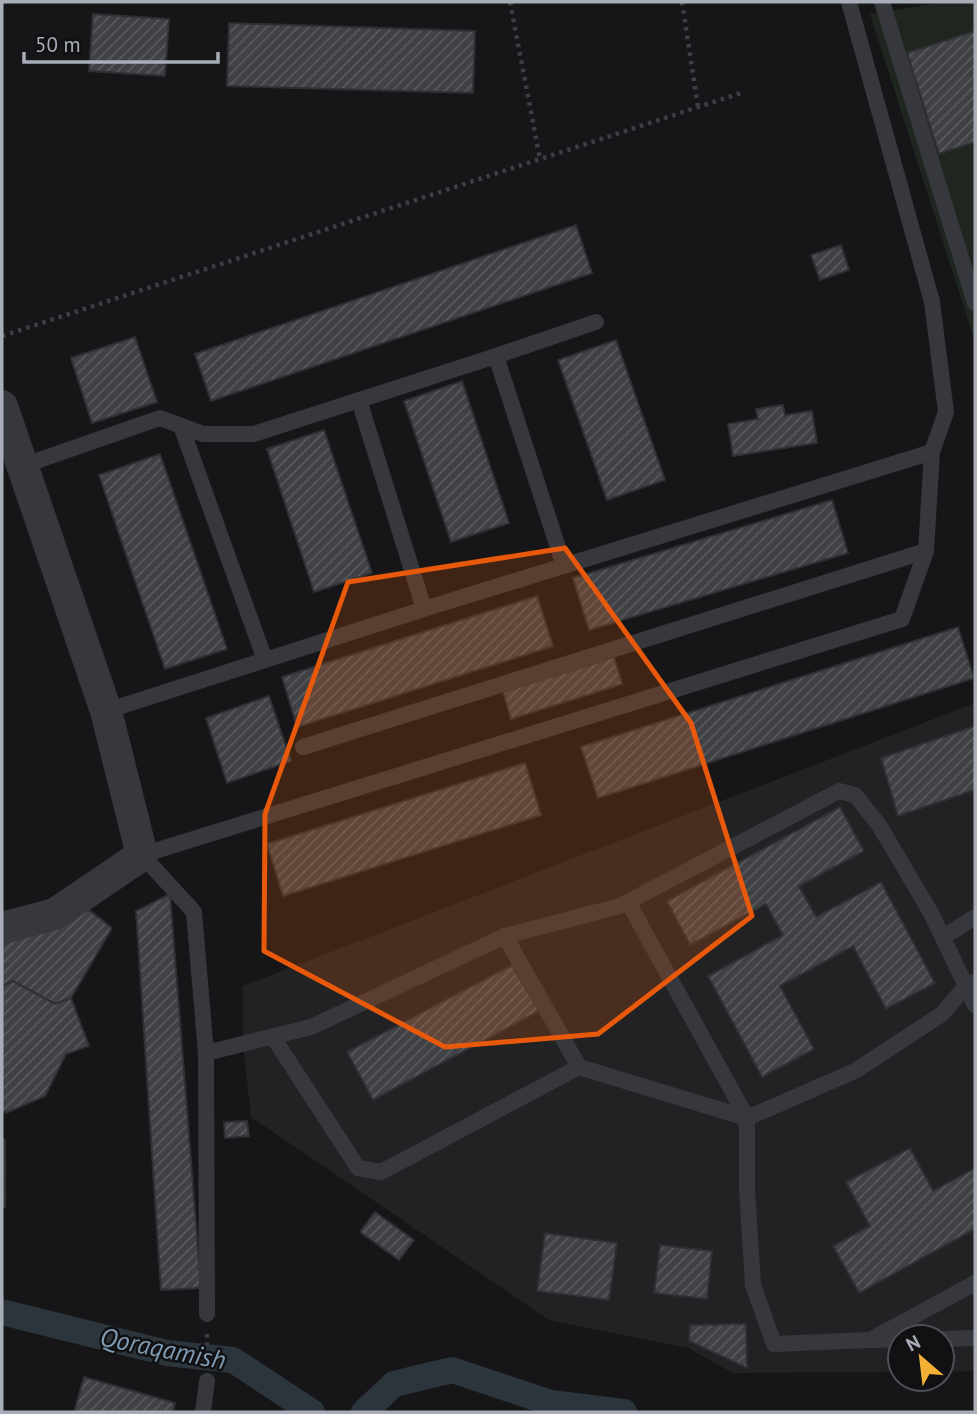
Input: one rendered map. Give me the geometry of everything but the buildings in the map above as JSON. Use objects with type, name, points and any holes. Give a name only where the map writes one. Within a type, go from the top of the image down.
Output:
[{"type":"street","points":[[2,408],[14,458],[106,711],[142,855],[55,914],[2,928]]},
{"type":"lane","points":[[207,1314],[206,1053],[194,912],[142,855],[902,619],[926,551],[932,452],[946,412],[932,302],[849,2]]},
{"type":"lane","points":[[882,2],[975,303]]},
{"type":"lane","points":[[14,458],[160,418],[203,434],[254,434],[596,322]]},
{"type":"lane","points":[[496,356],[564,566]]},
{"type":"lane","points":[[359,400],[424,609]]},
{"type":"lane","points":[[181,426],[265,660]]},
{"type":"lane","points":[[106,711],[424,609],[932,452]]},
{"type":"lane","points":[[303,747],[926,551]]},
{"type":"lane","points":[[206,1053],[311,1027],[505,936],[628,902],[839,791],[855,795],[879,825],[971,984],[975,1005]]},
{"type":"lane","points":[[628,902],[747,1118],[747,1189],[753,1285],[774,1344],[886,1339]]},
{"type":"lane","points":[[943,937],[975,917]]},
{"type":"lane","points":[[505,936],[579,1067],[747,1118],[855,1071],[942,1014],[971,984]]},
{"type":"lane","points":[[273,1037],[358,1168],[381,1172],[579,1067]]},
{"type":"lane","points":[[870,1340],[975,1283]]},
{"type":"lane","points":[[956,1339],[975,1338]]},
{"type":"lane","points":[[203,1412],[207,1381]]},
{"type":"path","points":[[510,2],[540,159]]},
{"type":"path","points":[[682,2],[698,107]]},
{"type":"path","points":[[2,336],[741,93]]},
{"type":"path","points":[[207,1314],[207,1381]]},
{"type":"highlighted area","points":[[565,548],[691,723],[752,916],[598,1034],[445,1047],[264,951],[265,814],[348,582]]},
{"type":"shaded area","points":[[943,2],[975,2],[975,342],[870,14]]},
{"type":"shaded area","points":[[975,703],[975,1371],[956,1372],[956,1323],[886,1323],[886,1372],[733,1373],[688,1348],[549,1320],[251,1117],[243,1044],[243,986]]},
{"type":"waterway","name":"Qoraqamish","points":[[2,1312],[167,1353],[233,1360],[312,1412]]},
{"type":"waterway","name":"Qoraqamish","points":[[364,1412],[394,1384],[452,1370],[551,1403],[624,1412]]}]
